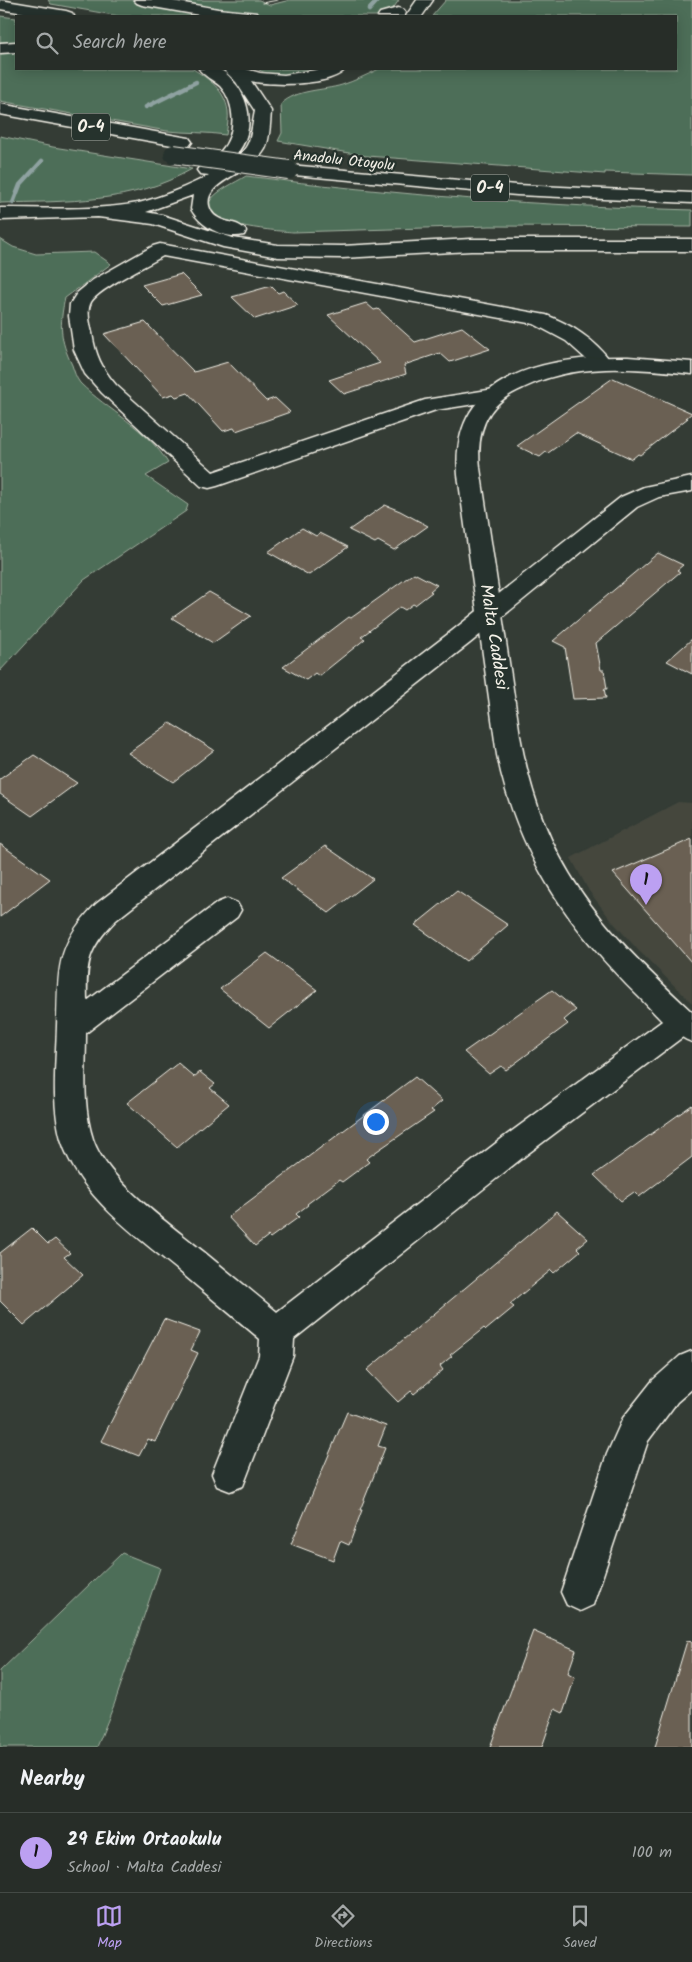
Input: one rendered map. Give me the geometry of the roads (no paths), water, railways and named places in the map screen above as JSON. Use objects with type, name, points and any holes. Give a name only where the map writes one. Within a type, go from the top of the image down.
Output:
[{"type":"main road","points":[[142,0],[218,14],[234,15]]},
{"type":"main road","points":[[400,15],[408,0]]},
{"type":"main road","points":[[401,15],[426,0]]},
{"type":"main road","points":[[0,4],[60,15]]},
{"type":"main road","points":[[0,14],[15,16]]},
{"type":"main road","points":[[0,48],[15,47]]},
{"type":"main road","points":[[7,214],[147,196],[197,174],[228,154],[240,132],[241,113],[237,97],[220,75],[209,70]]},
{"type":"main road","points":[[232,70],[270,101]]},
{"type":"main road","points":[[233,70],[252,78],[285,82],[334,70]]},
{"type":"main road","points":[[270,101],[354,72]]},
{"type":"main road","points":[[7,214],[99,212],[141,208],[172,198],[211,181],[246,160],[257,147],[270,101]]},
{"type":"main road","name":"Anadolu Otoyolu","points":[[0,109],[121,132],[178,148]]},
{"type":"main road","name":"Anadolu Otoyolu","points":[[0,124],[41,133],[507,189],[692,198]]},
{"type":"main road","name":"Anadolu Otoyolu","points":[[292,163],[692,184]]},
{"type":"main road","points":[[211,181],[200,203],[201,211],[206,217],[231,229],[278,239],[327,240],[493,233],[692,234]]},
{"type":"main road","points":[[99,212],[155,219],[230,243],[278,251],[342,252],[471,245],[692,245]]},
{"type":"main road","points":[[494,395],[432,404],[209,481],[95,374],[84,350],[79,316],[80,304],[84,297],[100,284],[160,250],[539,319],[550,322],[573,337],[601,362]]},
{"type":"main road","name":"Malta Caddesi","points":[[688,1026],[621,959],[578,909],[558,882],[528,820],[514,770],[480,558],[468,454],[471,428],[482,407],[494,395],[506,387],[538,374],[574,365],[601,362],[692,368]]},
{"type":"main road","points":[[277,1332],[163,1238],[115,1195],[86,1160],[78,1140],[74,1118],[72,1028],[74,958],[78,946],[92,925],[120,901],[490,613],[629,502],[657,490],[692,484]]},
{"type":"main road","points":[[72,1028],[227,910]]},
{"type":"main road","points":[[230,1474],[276,1356],[277,1332],[515,1146],[688,1026]]},
{"type":"main road","points":[[580,1592],[625,1454],[635,1430],[666,1391],[692,1367]]},
{"type":"waterway","points":[[369,10],[378,0]]},
{"type":"waterway","points":[[146,107],[196,82]]},
{"type":"waterway","points":[[13,203],[20,185],[42,161]]},
{"type":"tram line","points":[[262,3],[278,0]]},
{"type":"place","name":"29 Ekim Ortaokulu","points":[[646,905]]}]
